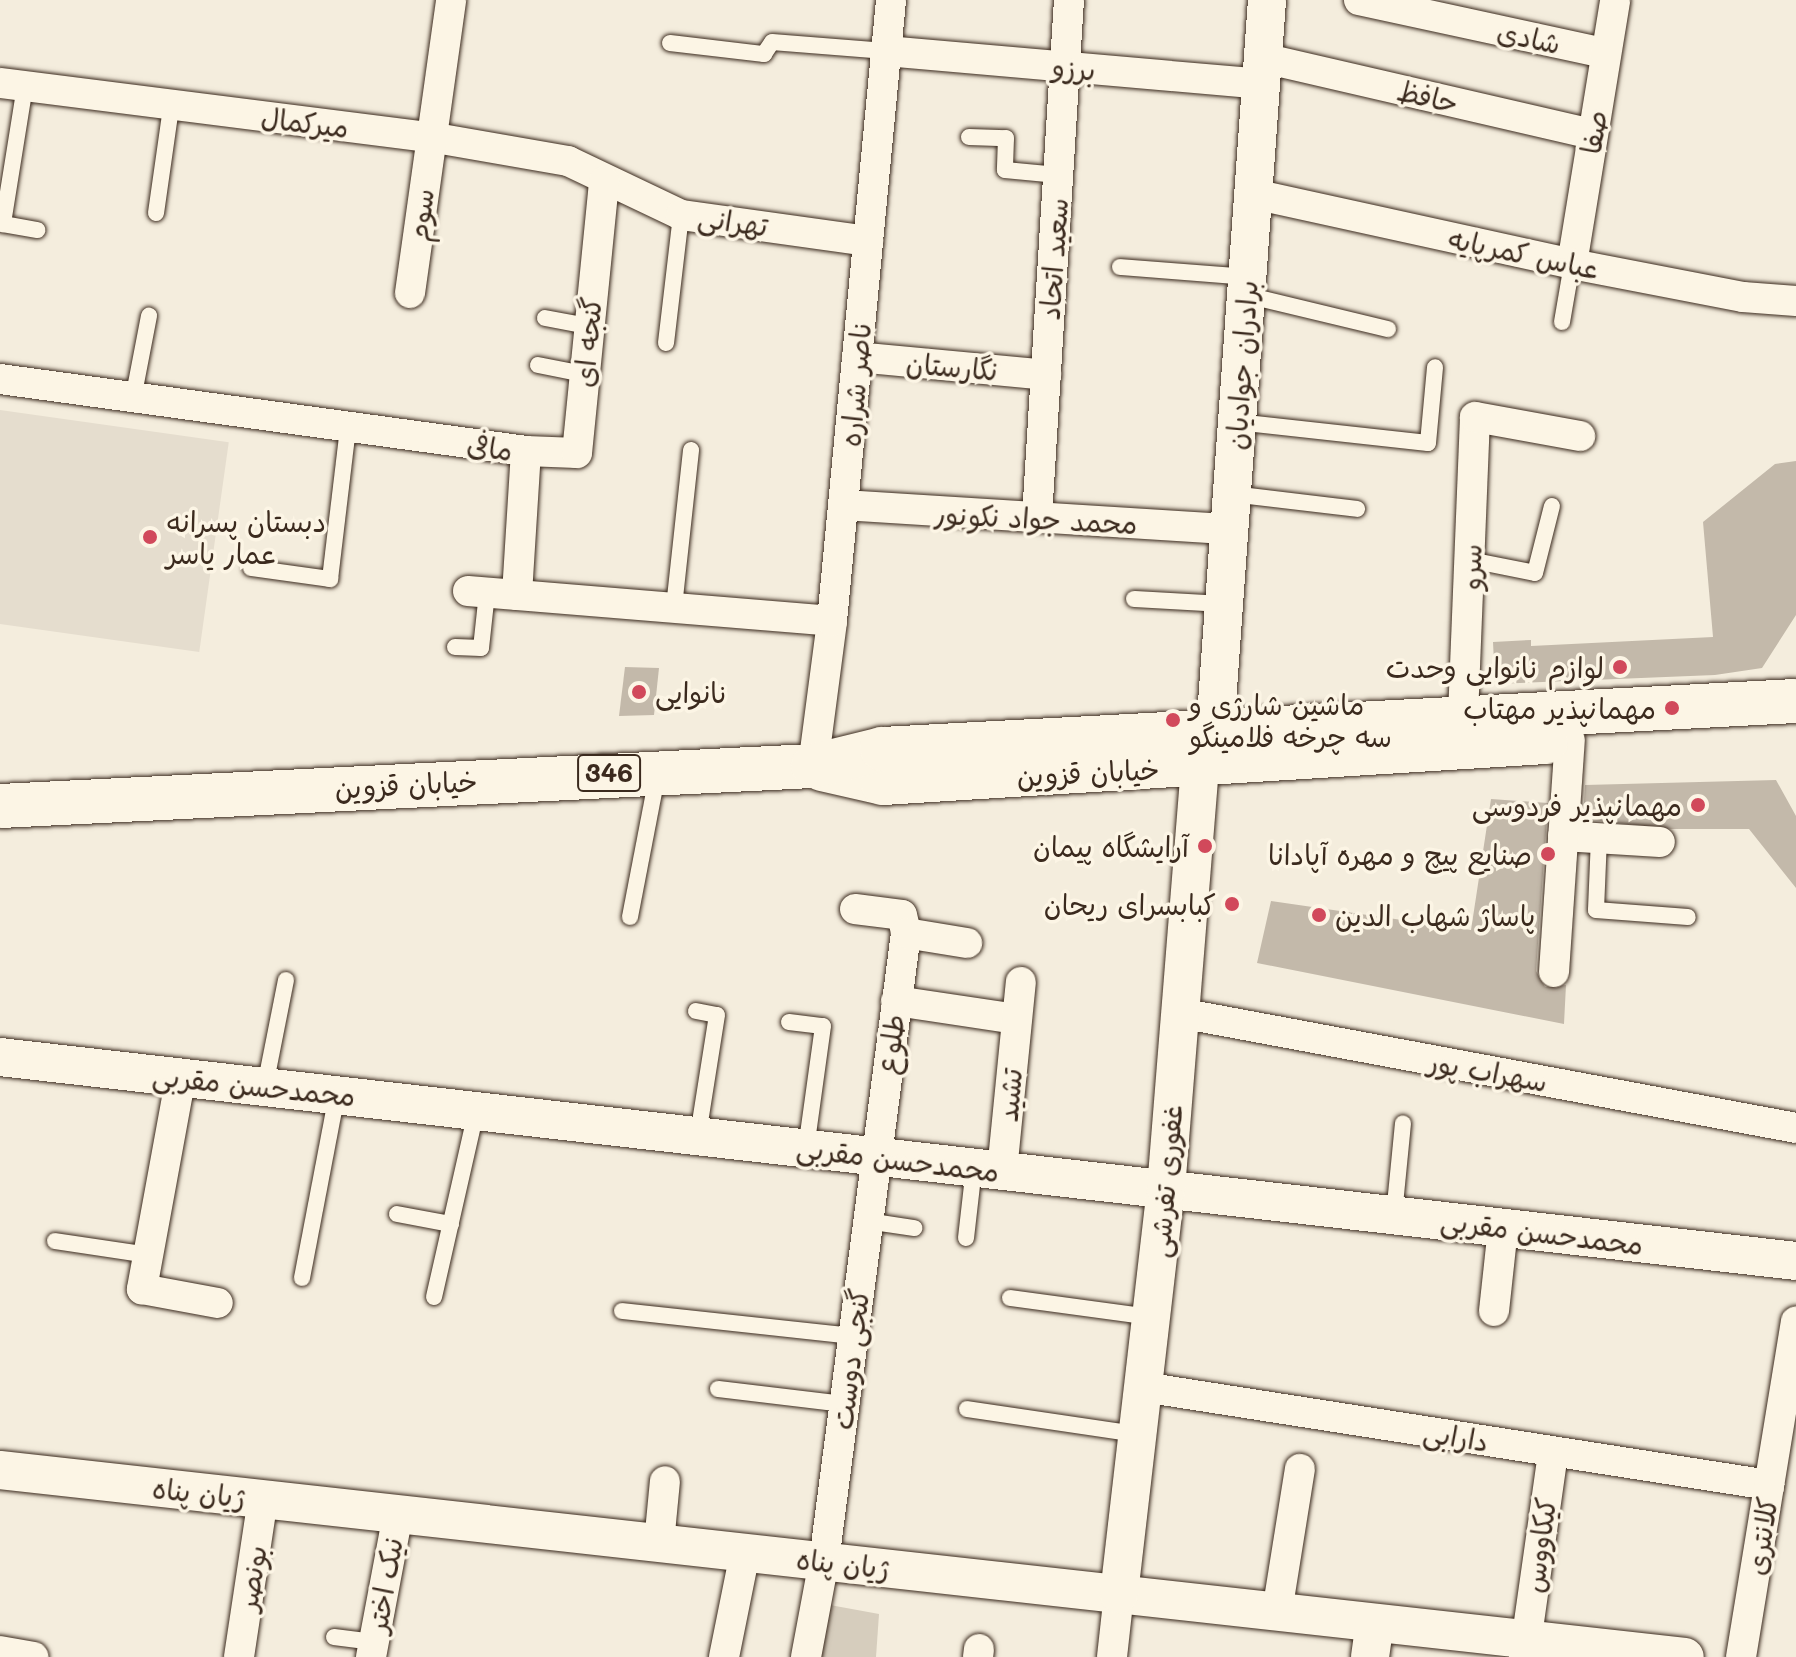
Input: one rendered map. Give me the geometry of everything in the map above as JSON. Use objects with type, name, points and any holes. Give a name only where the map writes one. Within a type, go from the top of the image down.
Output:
[{"type":"main road","name":"خیابان قزوین","points":[[1208,749],[1463,716],[1796,701]]},
{"type":"main road","name":"خیابان قزوین","points":[[0,806],[658,771],[813,766],[882,749],[1208,749],[1570,740],[1796,729]]},
{"type":"street","name":"سوم","points":[[410,293],[451,0]]},
{"type":"street","name":"ناصر شراره","points":[[813,766],[832,621],[891,0]]},
{"type":"street","name":"سعید اتحاد","points":[[1037,517],[1069,0]]},
{"type":"street","name":"برادران جوادیان","points":[[1208,749],[1224,604],[1267,0]]},
{"type":"street","name":"شادی","points":[[1359,0],[1604,53]]},
{"type":"street","name":"صفا","points":[[1572,264],[1615,0]]},
{"type":"street","name":"برزو","points":[[886,51],[1065,67],[1262,71]]},
{"type":"street","name":"حافظ","points":[[1262,71],[1592,134]]},
{"type":"street","name":"میرکمال","points":[[12,84],[171,107],[430,137],[568,161],[604,181]]},
{"type":"street","name":"تهرانی","points":[[604,181],[681,215],[868,241]]},
{"type":"street","name":"گنجه ای","points":[[526,451],[577,453],[604,181]]},
{"type":"street","name":"عباس کمرپایه","points":[[1254,194],[1572,264],[1743,297],[1796,301]]},
{"type":"street","name":"نگارستان","points":[[857,357],[1046,375]]},
{"type":"street","name":"مافی","points":[[0,379],[526,451],[490,593]]},
{"type":"street","name":"سرو","points":[[1463,716],[1475,417],[1580,436]]},
{"type":"street","name":"محمد جواد نکونور","points":[[843,505],[1037,517],[1231,512]]},
{"type":"street","points":[[490,593],[832,621]]},
{"type":"street","points":[[1554,972],[1570,740]]},
{"type":"street","name":"غفوری تفرشی","points":[[1119,1594],[1166,1189],[1180,1013],[1208,749]]},
{"type":"street","points":[[1563,836],[1660,842]]},
{"type":"street","points":[[855,909],[902,915],[906,933],[967,943]]},
{"type":"street","name":"طلوع","points":[[875,1156],[906,933]]},
{"type":"street","name":"تشید","points":[[988,1169],[1021,982]]},
{"type":"street","points":[[896,1001],[1016,1019]]},
{"type":"street","name":"سهراب پور","points":[[1180,1013],[1796,1128]]},
{"type":"street","name":"محمدحسن مقربی","points":[[0,1057],[1796,1261]]},
{"type":"street","points":[[181,1076],[142,1289],[218,1303]]},
{"type":"street","name":"گنجی دوست","points":[[806,1657],[824,1561],[875,1156]]},
{"type":"street","points":[[1494,1311],[1503,1228]]},
{"type":"street","name":"کلانتری","points":[[1741,1657],[1796,1321]]},
{"type":"street","name":"دارابی","points":[[1143,1387],[1769,1485]]},
{"type":"street","name":"کیکاووس","points":[[1525,1648],[1553,1452]]},
{"type":"street","points":[[1277,1612],[1300,1469]]},
{"type":"street","name":"ژیان پناه","points":[[0,1470],[1277,1612],[1373,1640],[1685,1657]]},
{"type":"street","points":[[659,1543],[665,1481]]},
{"type":"street","name":"بونصر","points":[[239,1657],[263,1499]]},
{"type":"street","name":"نیک اختر","points":[[372,1650],[398,1514]]},
{"type":"street","points":[[724,1657],[745,1553]]},
{"type":"street","points":[[1112,1657],[1119,1594]]},
{"type":"street","points":[[0,1651],[33,1657]]},
{"type":"lane","points":[[670,43],[764,54],[772,42],[886,51]]},
{"type":"lane","points":[[12,84],[3,224],[37,230]]},
{"type":"lane","points":[[156,213],[171,107]]},
{"type":"lane","points":[[969,137],[1006,138],[1005,170],[1058,175]]},
{"type":"lane","points":[[666,343],[681,215]]},
{"type":"lane","points":[[1562,322],[1572,264]]},
{"type":"lane","points":[[1120,267],[1247,286],[1388,329]]},
{"type":"lane","points":[[133,399],[149,316]]},
{"type":"lane","points":[[545,318],[588,326]]},
{"type":"lane","points":[[538,365],[584,374]]},
{"type":"lane","points":[[1237,422],[1428,443],[1435,367]]},
{"type":"lane","points":[[251,568],[330,579],[348,428]]},
{"type":"lane","points":[[674,607],[691,450]]},
{"type":"lane","points":[[1470,560],[1535,573],[1552,506]]},
{"type":"lane","points":[[1231,512],[1357,509]]},
{"type":"lane","points":[[455,647],[481,648],[490,593]]},
{"type":"lane","points":[[1134,599],[1224,604]]},
{"type":"lane","points":[[630,917],[658,771]]},
{"type":"lane","points":[[1599,838],[1596,910],[1688,917]]},
{"type":"lane","points":[[265,1086],[286,980]]},
{"type":"lane","points":[[696,1011],[717,1015],[698,1135]]},
{"type":"lane","points":[[789,1022],[823,1026],[806,1148]]},
{"type":"lane","points":[[302,1278],[337,1094]]},
{"type":"lane","points":[[434,1297],[476,1110]]},
{"type":"lane","points":[[1394,1215],[1403,1123]]},
{"type":"lane","points":[[966,1238],[988,1169]]},
{"type":"lane","points":[[397,1214],[451,1224]]},
{"type":"lane","points":[[867,1221],[914,1228]]},
{"type":"lane","points":[[55,1241],[149,1255]]},
{"type":"lane","points":[[1010,1298],[1151,1317]]},
{"type":"lane","points":[[622,1311],[852,1336]]},
{"type":"lane","points":[[718,1389],[844,1404]]},
{"type":"lane","points":[[967,1409],[1137,1434]]},
{"type":"lane","points":[[334,1637],[372,1650]]},
{"type":"shaded area","points":[[0,410],[229,442],[199,652],[0,624]]},
{"type":"shaded area","points":[[830,1605],[879,1614],[876,1657],[821,1657]]},
{"type":"building","points":[[1796,461],[1796,615],[1762,668],[1715,675],[1495,684],[1493,642],[1531,640],[1531,646],[1713,637],[1703,522],[1775,464]]},
{"type":"building","name":"نانوایی","points":[[625,667],[659,668],[654,715],[619,716]]},
{"type":"building","points":[[1776,780],[1796,816],[1796,888],[1749,829],[1672,829],[1583,819],[1585,785]]},
{"type":"building","name":"پاساژ شهاب الدین","points":[[1491,799],[1548,803],[1536,971],[1545,987],[1566,985],[1564,1024],[1257,963],[1271,901],[1471,930]]},
{"type":"place","name":"دبستان پسرانه عمار یاسر","points":[[150,537]]},
{"type":"place","name":"لوازم نانوایی وحدت","points":[[1620,667]]},
{"type":"place","name":"نانوایی","points":[[639,692]]},
{"type":"place","name":"مهمانپذیر مهتاب","points":[[1672,708]]},
{"type":"place","name":"ماشین شارژی و سه چرخه فلامینگو","points":[[1173,720]]},
{"type":"place","name":"مهمانپذیر فردوسی","points":[[1698,805]]},
{"type":"place","name":"آرایشگاه پیمان","points":[[1205,846]]},
{"type":"place","name":"صنایع پیچ و مهره آپادانا","points":[[1548,854]]},
{"type":"place","name":"کبابسرای ریحان","points":[[1232,904]]},
{"type":"place","name":"پاساژ شهاب الدین","points":[[1319,915]]}]
